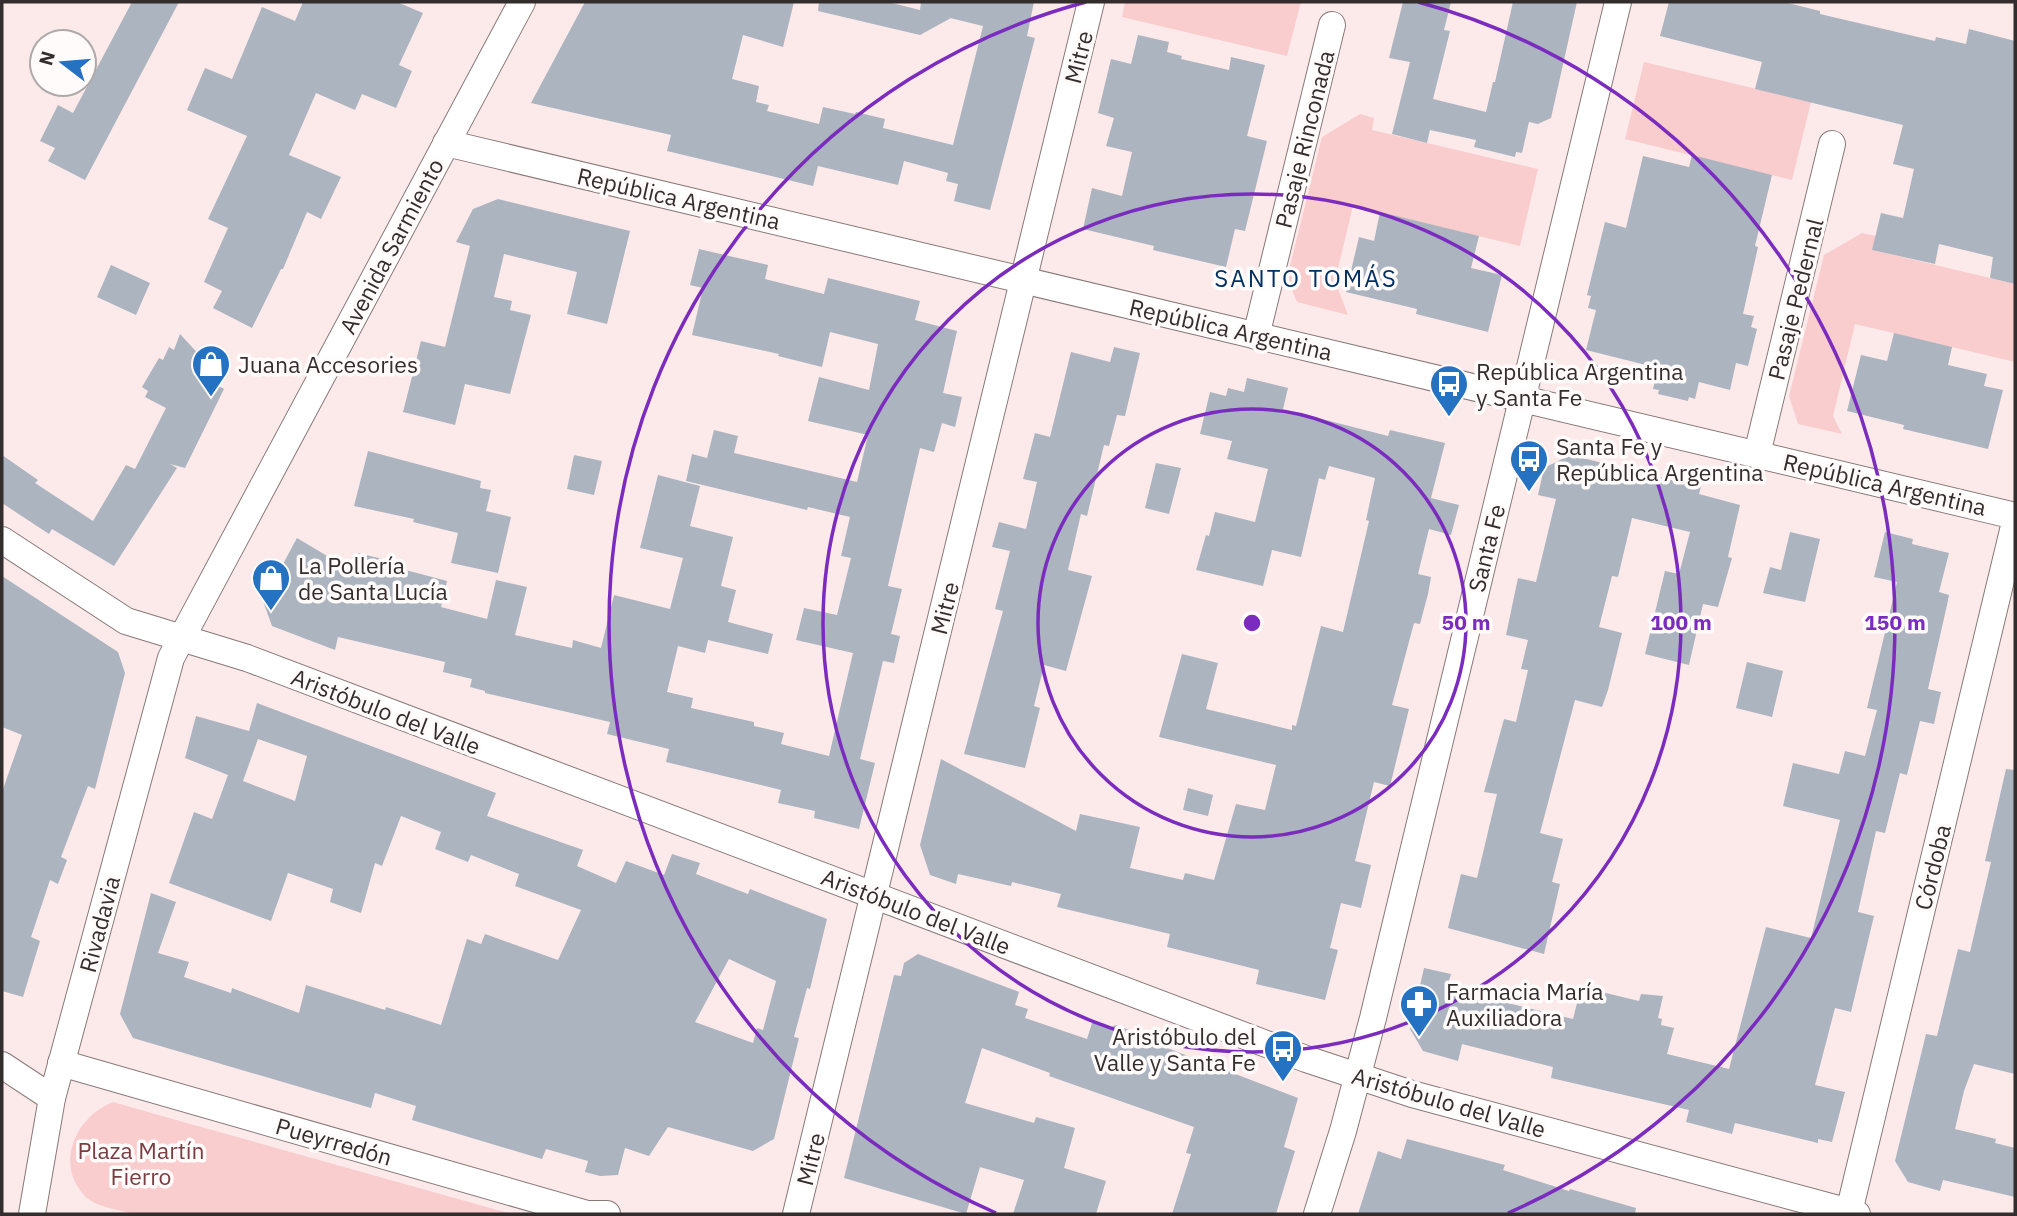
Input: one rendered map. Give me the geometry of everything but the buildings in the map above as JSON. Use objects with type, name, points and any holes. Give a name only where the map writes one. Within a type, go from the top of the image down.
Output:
[{"type":"street","name":"Avenida Sarmiento","points":[[181,638],[522,2]]},
{"type":"street","name":"Mitre","points":[[796,1214],[1091,2]]},
{"type":"street","name":"Santa Fe","points":[[1317,1214],[1357,1076],[1618,2]]},
{"type":"street","name":"Pasaje Rinconada","points":[[1256,335],[1332,25]]},
{"type":"street","name":"República Argentina","points":[[446,143],[2015,516]]},
{"type":"street","name":"Pasaje Pedernal","points":[[1757,454],[1832,144]]},
{"type":"street","name":"Córdoba","points":[[1853,1213],[2015,522]]},
{"type":"street","name":"Aristóbulo del Valle","points":[[2,540],[126,621],[247,658],[1306,1059],[1412,1094],[1853,1213]]},
{"type":"street","name":"Rivadavia","points":[[40,1212],[52,1098],[171,658],[181,638]]},
{"type":"street","name":"Pueyrredón","points":[[61,1063],[587,1214],[607,1214]]},
{"type":"street","points":[[2,1065],[52,1098]]},
{"type":"green space","points":[[1125,2],[1301,2],[1287,56],[1122,17]]},
{"type":"green space","points":[[1644,62],[1811,102],[1792,180],[1625,139]]},
{"type":"green space","points":[[1360,114],[1374,118],[1372,130],[1538,169],[1520,246],[1353,206],[1335,281],[1348,315],[1297,302],[1287,278],[1322,137]]},
{"type":"green space","points":[[1862,233],[1876,236],[1873,250],[2015,284],[2015,362],[1855,324],[1833,416],[1842,434],[1798,424],[1789,396],[1824,255]]},
{"type":"green space","name":"Plaza Martín Fierro","points":[[113,1102],[512,1214],[133,1214],[109,1208],[87,1198],[71,1172],[70,1158],[79,1131],[88,1119]]},
{"type":"place","name":"Juana Accesories","points":[[211,398]]},
{"type":"place","name":"República Argentina y Santa Fe","points":[[1449,418]]},
{"type":"place","name":"Santa Fe y República Argentina","points":[[1529,493]]},
{"type":"place","name":"La Pollería de Santa Lucía","points":[[271,612]]},
{"type":"place","name":"Farmacia María Auxiliadora","points":[[1419,1038]]},
{"type":"place","name":"Aristóbulo del Valle y Santa Fe","points":[[1283,1083]]},
{"type":"district","name":"SANTO TOMÁS","points":[[1306,278]]}]
